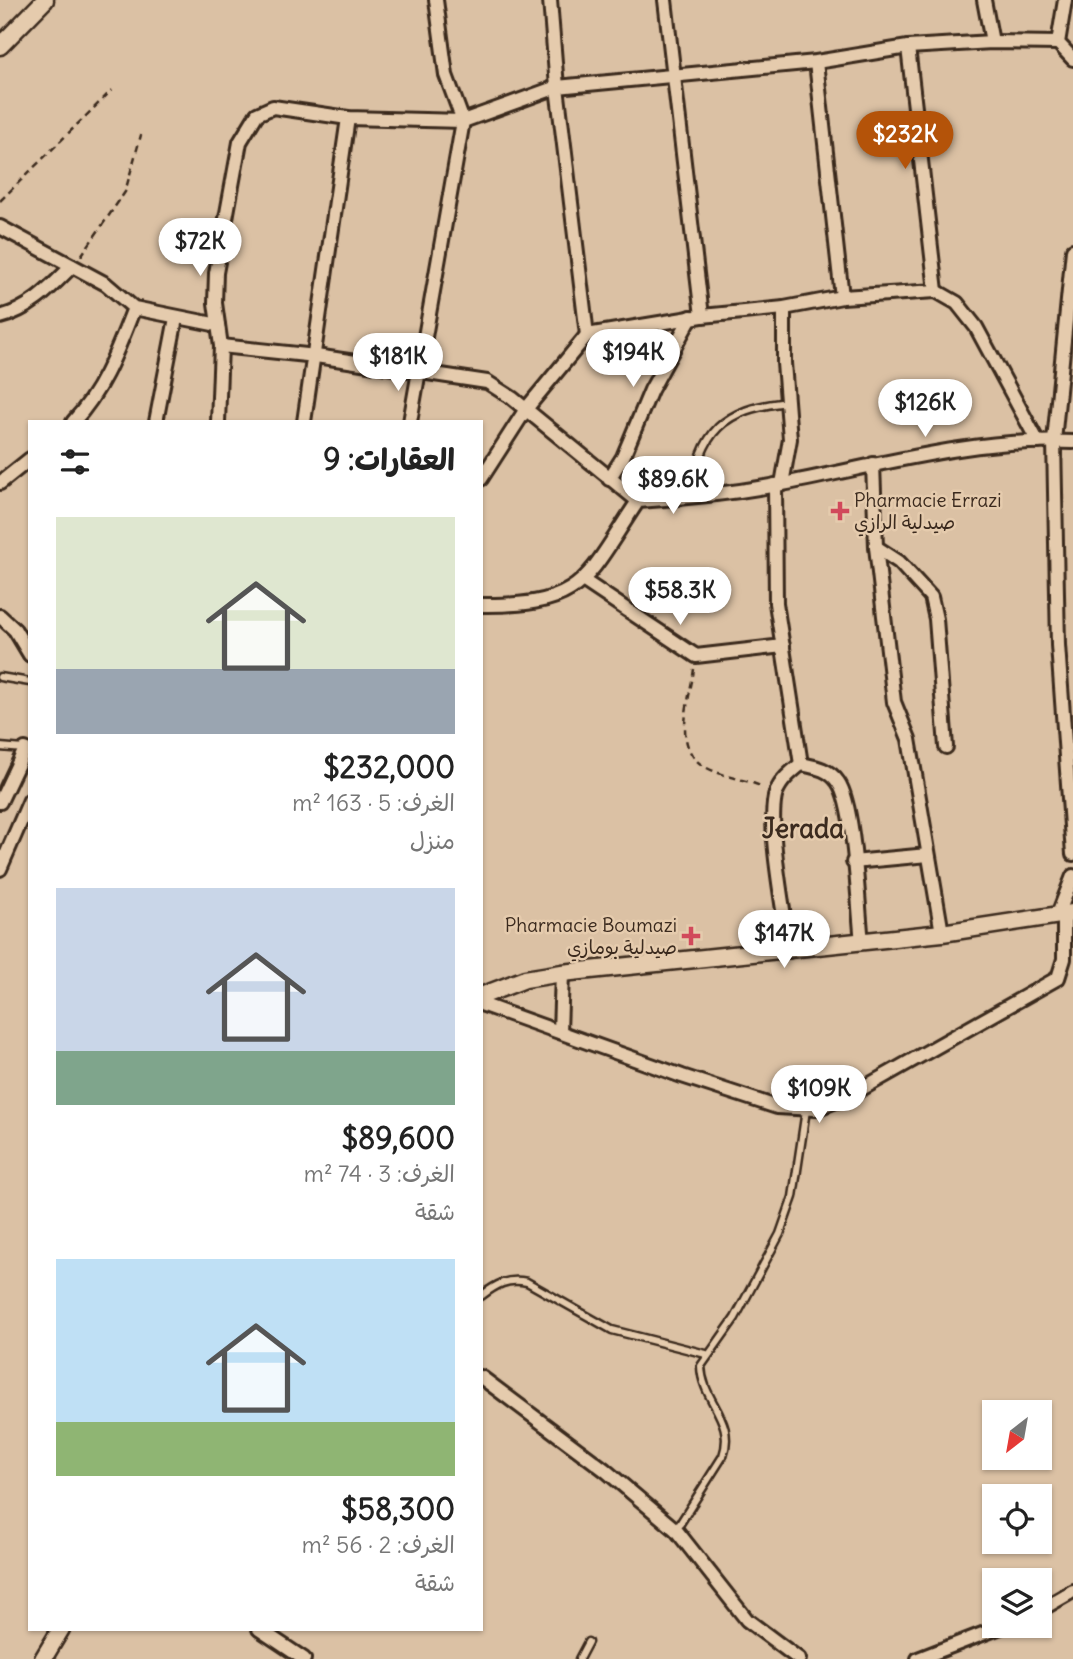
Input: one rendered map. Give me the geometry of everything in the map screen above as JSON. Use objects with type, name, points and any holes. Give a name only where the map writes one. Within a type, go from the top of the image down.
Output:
[{"type":"main road","points":[[0,46],[45,0]]},
{"type":"main road","points":[[483,995],[525,979],[562,973],[789,951],[1065,915]]},
{"type":"main road","points":[[43,1659],[60,1631]]},
{"type":"street","points":[[410,420],[463,121],[446,75],[436,0]]},
{"type":"street","points":[[550,0],[556,87],[587,335]]},
{"type":"street","points":[[609,480],[623,457],[651,390],[696,316],[665,0]]},
{"type":"street","points":[[984,0],[992,42]]},
{"type":"street","points":[[1058,43],[1065,0]]},
{"type":"street","points":[[218,420],[221,346],[216,272],[240,142],[251,122],[265,108],[348,118],[463,121],[556,87],[673,78],[816,62],[908,47],[992,42],[1058,43],[1073,59]]},
{"type":"street","points":[[908,47],[936,291]]},
{"type":"street","points":[[816,62],[842,297]]},
{"type":"street","points":[[304,420],[316,356],[348,118]]},
{"type":"street","points":[[0,228],[106,284],[135,308],[218,325]]},
{"type":"street","points":[[1073,250],[1068,364],[1054,441],[1058,645],[1073,854]]},
{"type":"street","points":[[0,317],[18,313],[45,294],[72,266]]},
{"type":"street","points":[[483,476],[526,409],[587,335],[696,316],[784,308],[842,297],[936,291],[957,303],[976,327],[1038,442]]},
{"type":"street","points":[[75,420],[86,408],[109,370],[135,308]]},
{"type":"street","points":[[784,308],[783,344],[790,439],[779,485],[776,603],[801,764]]},
{"type":"street","points":[[156,420],[176,318]]},
{"type":"street","points":[[221,346],[316,356],[487,382],[526,409],[609,480],[638,501],[691,498],[779,485],[873,464],[946,452],[1038,442],[1073,442]]},
{"type":"street","points":[[0,483],[28,460]]},
{"type":"street","points":[[873,464],[876,547],[894,702],[909,739],[942,933]]},
{"type":"street","points":[[483,605],[540,602],[568,592],[584,581],[638,501]]},
{"type":"street","points":[[876,547],[899,562],[931,597],[936,619],[946,747]]},
{"type":"street","points":[[584,581],[696,656],[783,646]]},
{"type":"street","points":[[0,616],[15,629],[28,652]]},
{"type":"street","points":[[0,802],[27,749]]},
{"type":"street","points":[[789,951],[773,818],[776,792],[785,777],[801,764]]},
{"type":"street","points":[[801,764],[823,769],[840,784],[853,862],[862,942]]},
{"type":"street","points":[[0,869],[28,805]]},
{"type":"street","points":[[853,862],[928,855]]},
{"type":"street","points":[[483,1004],[765,1103],[806,1110],[849,1096],[1058,978],[1064,959],[1065,915],[1073,876]]},
{"type":"street","points":[[560,1032],[562,973]]},
{"type":"street","points":[[483,1378],[605,1470],[676,1530],[747,1620],[799,1659]]},
{"type":"street","points":[[1052,1604],[1073,1591]]},
{"type":"street","points":[[262,1631],[304,1659]]},
{"type":"street","points":[[918,1659],[982,1634]]},
{"type":"lane","points":[[691,498],[695,468],[713,430],[732,415],[765,404],[788,401]]},
{"type":"lane","points":[[0,677],[28,682]]},
{"type":"lane","points":[[0,747],[27,749]]},
{"type":"lane","points":[[676,1530],[723,1456],[727,1444],[728,1433],[701,1380],[701,1366],[706,1354],[735,1318],[780,1234],[793,1197],[806,1110]]},
{"type":"lane","points":[[483,1295],[502,1282],[513,1279],[527,1282],[612,1330],[706,1354]]},
{"type":"lane","points":[[579,1659],[588,1642]]},
{"type":"path","points":[[0,201],[112,90]]},
{"type":"path","points":[[72,266],[109,219],[125,192],[141,135]]},
{"type":"path","points":[[696,656],[684,730],[690,752],[706,768],[776,792]]},
{"type":"place","name":"Pharmacie Errazi صيدلية الرازي","points":[[840,511]]},
{"type":"place","name":"Pharmacie Boumazi صيدلية بومازي","points":[[691,936]]},
{"type":"district","name":"Jerada","points":[[803,829]]}]
